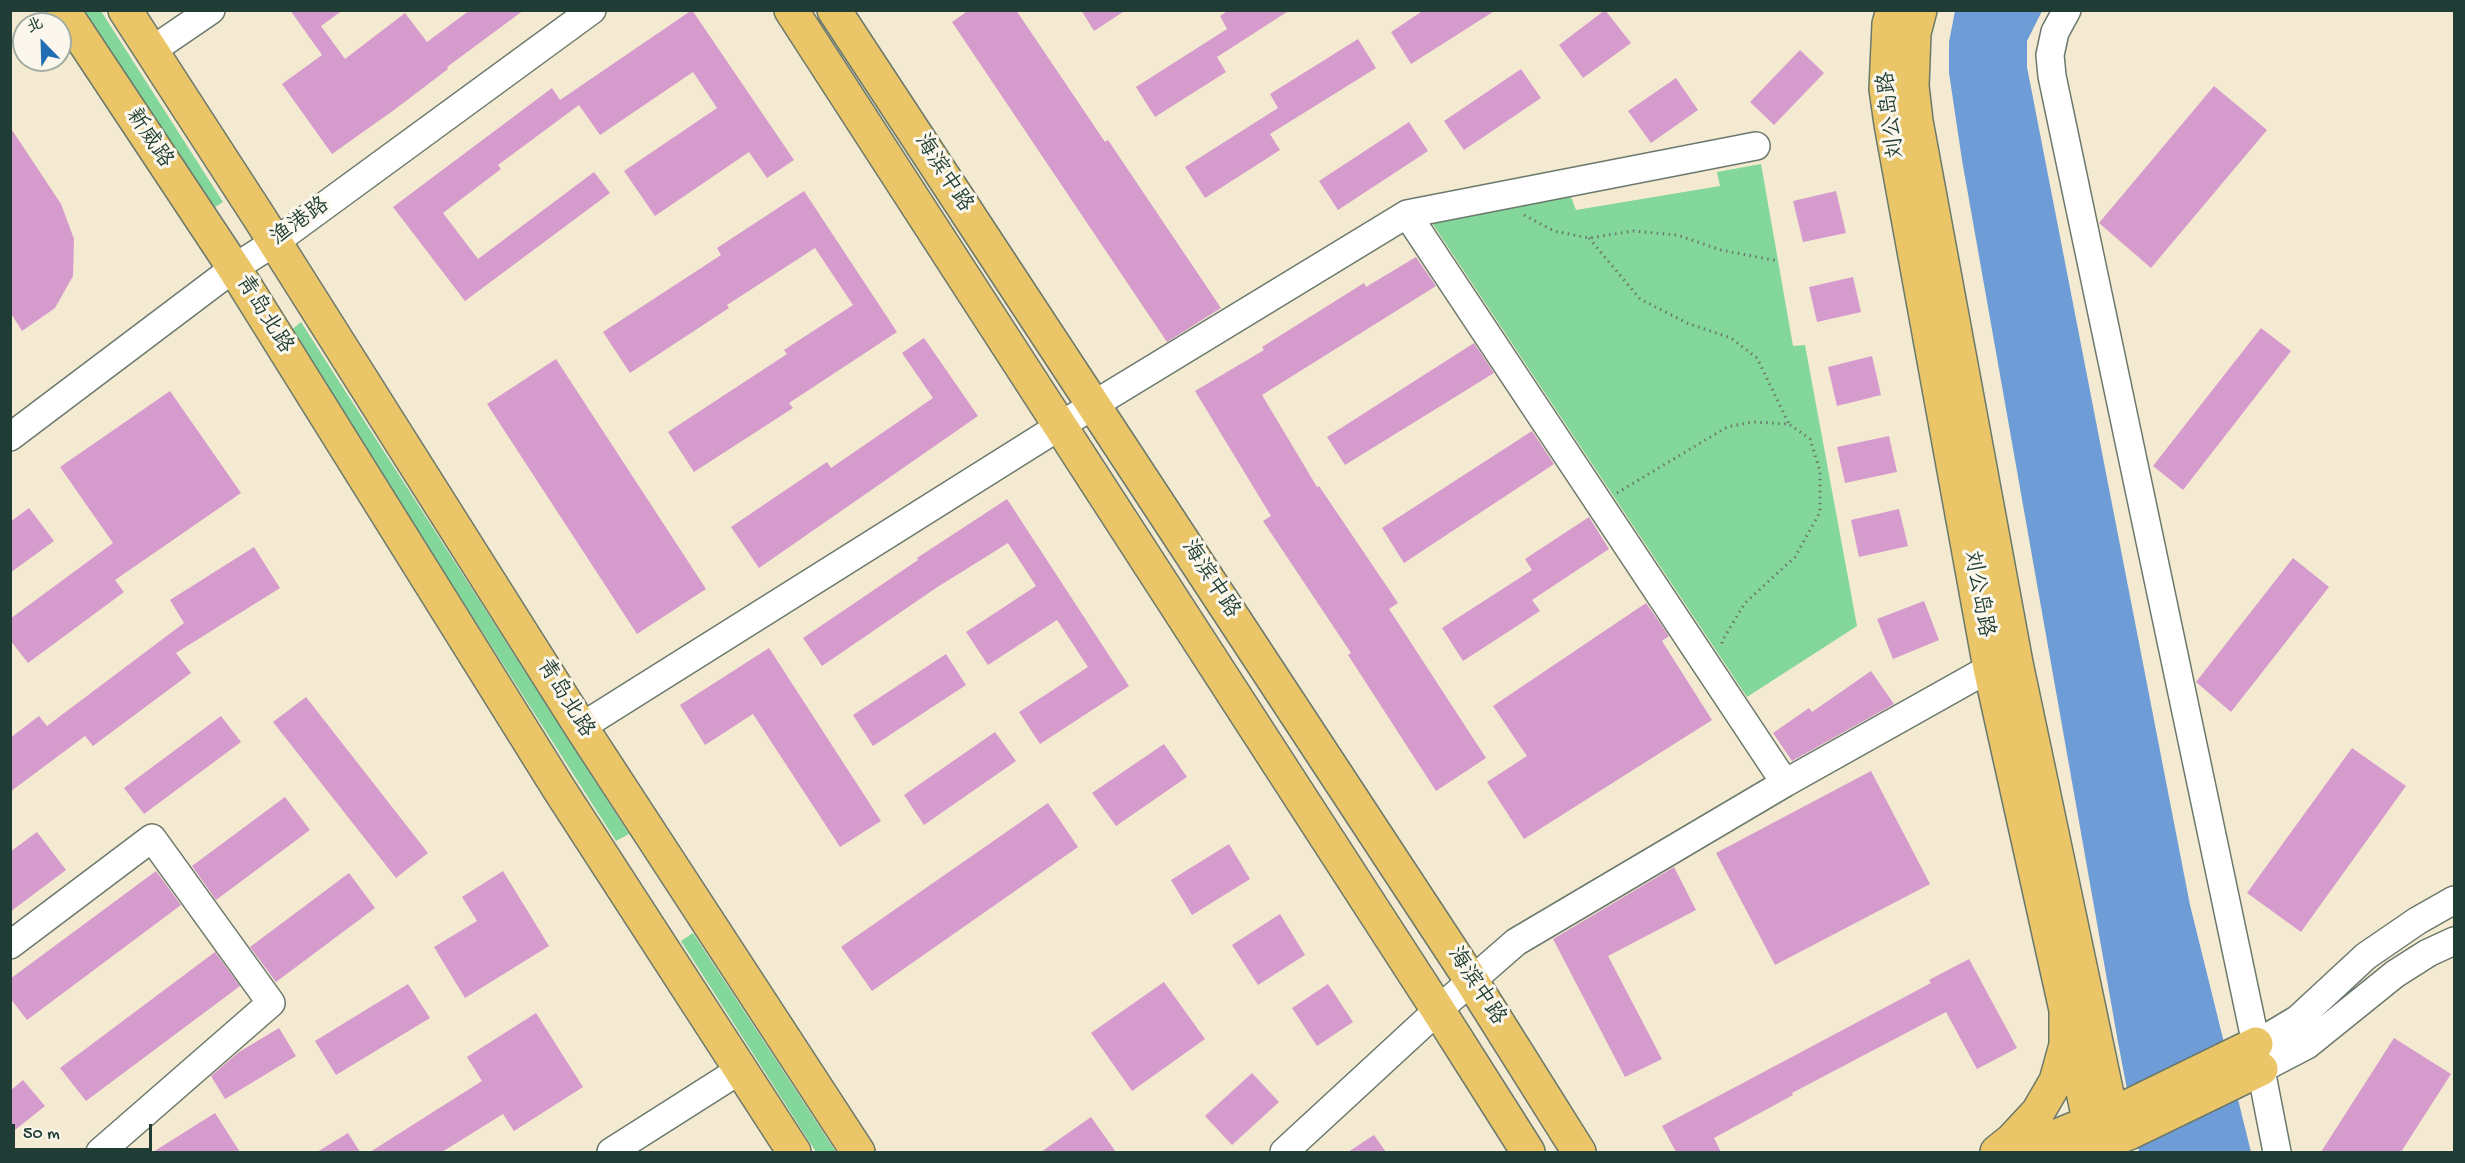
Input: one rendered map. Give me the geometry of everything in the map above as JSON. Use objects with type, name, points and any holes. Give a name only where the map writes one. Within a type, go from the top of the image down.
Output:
[{"type":"main road","name":"新威路","points":[[63,10],[234,268]]},
{"type":"main road","points":[[125,10],[275,242]]},
{"type":"main road","name":"海滨中路","points":[[791,10],[1528,1152]]},
{"type":"main road","name":"海滨中路","points":[[834,10],[1095,404],[1471,980],[1579,1152]]},
{"type":"main road","name":"刘公岛路","points":[[1893,10],[1889,24],[1886,89],[2003,666],[2106,1131]]},
{"type":"main road","name":"刘公岛路","points":[[1920,10],[1914,33],[1912,86],[1916,121],[2003,666],[2066,1010],[2066,1045],[2056,1081],[2038,1112],[2012,1140],[1997,1152]]},
{"type":"main road","name":"青岛北路","points":[[275,242],[581,727],[858,1152]]},
{"type":"main road","name":"青岛北路","points":[[234,268],[559,789],[794,1152]]},
{"type":"main road","points":[[2066,1010],[2106,1131]]},
{"type":"main road","points":[[2018,1152],[2106,1131],[2259,1057]]},
{"type":"street","points":[[151,51],[211,10]]},
{"type":"street","name":"渔港路","points":[[10,437],[234,268],[275,242],[592,10]]},
{"type":"street","points":[[2067,10],[2055,32],[2050,55],[2052,76],[2259,1057],[2277,1152]]},
{"type":"street","points":[[581,727],[1060,425],[1407,214],[1756,146]]},
{"type":"street","points":[[1407,214],[1785,783]]},
{"type":"street","points":[[1284,1152],[1471,980],[1516,942],[1785,783],[2003,666]]},
{"type":"street","points":[[10,945],[152,838],[271,1003],[100,1152]]},
{"type":"street","points":[[2259,1057],[2366,956],[2417,921],[2454,900]]},
{"type":"street","points":[[2259,1057],[2307,1045],[2395,974],[2428,953],[2454,941]]},
{"type":"street","points":[[611,1152],[741,1070]]},
{"type":"path","points":[[1523,213],[1554,231],[1589,238],[1633,231],[1677,235],[1721,250],[1778,261]]},
{"type":"path","points":[[1589,238],[1640,299],[1687,323],[1731,338],[1757,358],[1789,424],[1810,439],[1820,471],[1820,512],[1795,557],[1744,603],[1722,640],[1721,658]]},
{"type":"path","points":[[1613,496],[1727,427],[1752,422],[1789,424]]},
{"type":"green space","points":[[84,11],[101,11],[223,202],[212,209]]},
{"type":"green space","points":[[1761,164],[1793,346],[1805,345],[1857,626],[1747,697],[1430,220],[1571,197],[1576,210],[1720,186],[1717,172]]},
{"type":"green space","points":[[301,322],[629,834],[616,841],[290,331]]},
{"type":"green space","points":[[693,933],[836,1152],[816,1152],[681,941]]},
{"type":"water","points":[[1955,11],[2042,11],[2027,41],[2027,67],[2190,905],[2251,1152],[2139,1152],[1962,160],[1949,73],[1949,42]]},
{"type":"building","points":[[290,10],[343,10],[321,26],[345,59],[405,13],[427,42],[470,10],[524,10],[394,110],[332,154],[282,84],[322,55]]},
{"type":"building","points":[[692,10],[794,160],[767,178],[749,152],[655,216],[624,171],[717,108],[693,72],[600,135],[579,105],[498,165],[501,169],[443,213],[478,259],[594,172],[610,193],[465,301],[393,207],[552,88],[560,100]]},
{"type":"building","points":[[969,10],[1016,10],[1105,142],[1108,140],[1221,308],[1167,342],[952,22]]},
{"type":"building","points":[[1081,10],[1126,10],[1094,31]]},
{"type":"building","points":[[1229,10],[1290,10],[1217,57],[1226,72],[1155,117],[1136,87],[1227,29],[1220,16]]},
{"type":"building","points":[[1424,10],[1496,10],[1411,64],[1391,32]]},
{"type":"building","points":[[1605,10],[1631,43],[1583,78],[1559,45]]},
{"type":"building","points":[[1358,39],[1376,68],[1270,134],[1280,150],[1205,198],[1185,167],[1278,108],[1270,94]]},
{"type":"building","points":[[1800,50],[1824,73],[1774,125],[1750,102]]},
{"type":"building","points":[[1521,69],[1541,98],[1464,150],[1444,121]]},
{"type":"building","points":[[1676,78],[1698,110],[1651,143],[1628,111]]},
{"type":"building","points":[[2214,86],[2267,130],[2151,268],[2099,223]]},
{"type":"building","points":[[1409,122],[1428,151],[1338,210],[1319,181]]},
{"type":"building","points":[[10,127],[61,204],[74,239],[73,276],[55,308],[22,331],[10,312]]},
{"type":"building","points":[[804,191],[897,332],[789,403],[793,408],[694,472],[668,432],[787,354],[784,350],[853,305],[815,248],[727,305],[729,308],[630,373],[603,332],[721,255],[717,248]]},
{"type":"building","points":[[1836,191],[1846,233],[1803,242],[1793,201]]},
{"type":"building","points":[[1416,257],[1436,286],[1262,395],[1317,487],[1319,486],[1398,603],[1389,609],[1486,758],[1436,791],[1348,655],[1351,653],[1263,521],[1271,516],[1195,391],[1264,350],[1262,347],[1364,283],[1366,287]]},
{"type":"building","points":[[1853,277],[1861,312],[1817,322],[1809,287]]},
{"type":"building","points":[[2261,328],[2291,351],[2183,490],[2153,466]]},
{"type":"building","points":[[924,338],[978,416],[759,568],[731,527],[827,462],[831,468],[933,398],[902,353]]},
{"type":"building","points":[[1474,343],[1494,373],[1345,465],[1327,437]]},
{"type":"building","points":[[1872,356],[1881,395],[1837,406],[1828,367]]},
{"type":"building","points":[[556,359],[706,589],[637,634],[487,404]]},
{"type":"building","points":[[170,391],[241,493],[115,580],[124,592],[28,663],[10,640],[10,619],[113,543],[60,467]]},
{"type":"building","points":[[1532,431],[1554,464],[1404,563],[1382,528]]},
{"type":"building","points":[[1889,436],[1897,472],[1845,483],[1837,447]]},
{"type":"building","points":[[1007,499],[1129,686],[1040,744],[1019,712],[1088,667],[1057,620],[988,665],[966,632],[1036,586],[1008,543],[936,588],[822,666],[803,638],[918,560],[917,558]]},
{"type":"building","points":[[29,508],[54,541],[10,573],[10,522]]},
{"type":"building","points":[[1899,509],[1908,546],[1859,557],[1851,520]]},
{"type":"building","points":[[1589,517],[1609,549],[1532,600],[1540,611],[1463,661],[1442,628],[1532,570],[1525,559]]},
{"type":"building","points":[[254,547],[280,588],[176,653],[191,673],[93,746],[85,736],[10,792],[10,738],[39,716],[47,726],[184,623],[170,600]]},
{"type":"building","points":[[2293,558],[2329,587],[2231,712],[2196,682]]},
{"type":"building","points":[[1924,601],[1939,640],[1893,659],[1877,619]]},
{"type":"building","points":[[1646,603],[1669,636],[1662,641],[1712,720],[1524,839],[1487,782],[1527,756],[1493,706]]},
{"type":"building","points":[[769,648],[881,821],[840,847],[753,714],[705,745],[680,705]]},
{"type":"building","points":[[946,654],[966,685],[873,746],[853,715]]},
{"type":"building","points":[[1871,671],[1894,704],[1792,761],[1773,733],[1809,708],[1812,712]]},
{"type":"building","points":[[306,697],[428,853],[396,878],[273,722]]},
{"type":"building","points":[[221,716],[241,742],[144,814],[124,788]]},
{"type":"building","points":[[995,732],[1016,761],[924,825],[904,795]]},
{"type":"building","points":[[1164,744],[1187,777],[1116,826],[1092,793]]},
{"type":"building","points":[[2352,748],[2406,786],[2301,932],[2247,893]]},
{"type":"building","points":[[1871,771],[1930,884],[1775,965],[1716,853]]},
{"type":"building","points":[[285,797],[310,830],[216,900],[192,866]]},
{"type":"building","points":[[1048,803],[1078,847],[872,991],[841,947]]},
{"type":"building","points":[[37,832],[66,870],[10,912],[10,852]]},
{"type":"building","points":[[1229,844],[1250,879],[1192,915],[1171,880]]},
{"type":"building","points":[[1674,867],[1696,910],[1608,956],[1662,1059],[1625,1077],[1553,939]]},
{"type":"building","points":[[156,871],[181,905],[27,1020],[10,998],[10,979]]},
{"type":"building","points":[[503,871],[549,946],[465,998],[434,947],[477,921],[462,897]]},
{"type":"building","points":[[349,873],[375,908],[276,982],[250,947]]},
{"type":"building","points":[[1280,914],[1305,955],[1258,985],[1232,945]]},
{"type":"building","points":[[215,952],[240,986],[86,1101],[60,1068]]},
{"type":"building","points":[[1969,959],[2017,1048],[1977,1069],[1946,1012],[1792,1093],[1793,1095],[1714,1138],[1721,1152],[1676,1152],[1662,1126],[1931,983],[1929,980]]},
{"type":"building","points":[[1164,982],[1205,1039],[1132,1091],[1091,1033]]},
{"type":"building","points":[[408,984],[430,1018],[336,1075],[315,1041]]},
{"type":"building","points":[[1328,984],[1353,1022],[1317,1046],[1292,1008]]},
{"type":"building","points":[[536,1013],[583,1087],[514,1131],[503,1114],[442,1152],[370,1152],[482,1081],[467,1057]]},
{"type":"building","points":[[279,1028],[296,1056],[225,1099],[211,1076],[239,1052]]},
{"type":"building","points":[[2394,1038],[2451,1074],[2401,1152],[2321,1152]]},
{"type":"building","points":[[1252,1073],[1279,1102],[1232,1145],[1205,1116]]},
{"type":"building","points":[[23,1080],[45,1106],[10,1134],[10,1091]]},
{"type":"building","points":[[215,1113],[240,1152],[153,1152]]},
{"type":"building","points":[[1091,1117],[1116,1152],[1041,1152]]},
{"type":"building","points":[[348,1133],[360,1152],[317,1152]]},
{"type":"building","points":[[1374,1135],[1386,1152],[1348,1152]]}]
